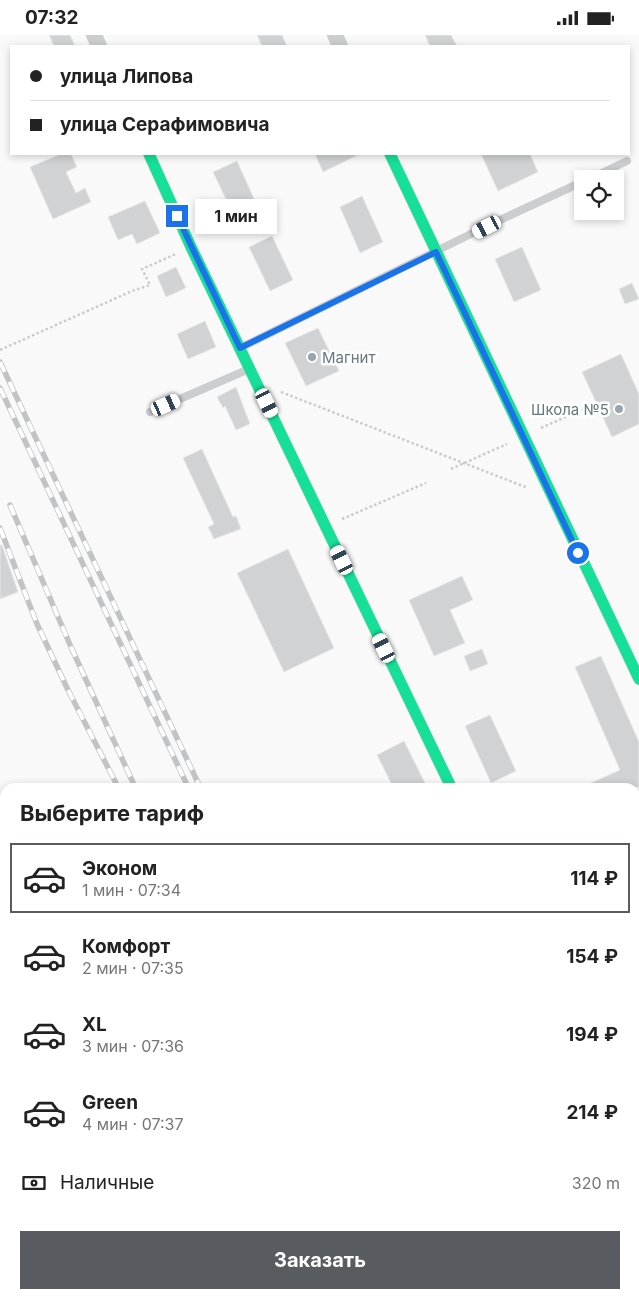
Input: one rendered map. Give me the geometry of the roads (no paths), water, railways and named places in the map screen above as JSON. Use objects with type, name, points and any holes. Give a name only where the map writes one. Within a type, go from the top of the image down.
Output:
[{"type":"street","points":[[149,155],[191,247],[449,783]]},
{"type":"street","points":[[390,155],[639,679]]},
{"type":"lane","points":[[608,170],[626,161]]},
{"type":"lane","points":[[240,348],[574,186]]},
{"type":"lane","points":[[150,412],[250,368]]},
{"type":"railway","points":[[0,362],[198,783]]},
{"type":"railway","points":[[0,388],[186,783]]},
{"type":"railway","points":[[10,505],[71,647],[133,783]]},
{"type":"railway","points":[[0,528],[37,624],[68,690],[116,783]]},
{"type":"place","name":"Магнит","points":[[312,357]]},
{"type":"place","name":"Школа №5","points":[[619,409]]}]
